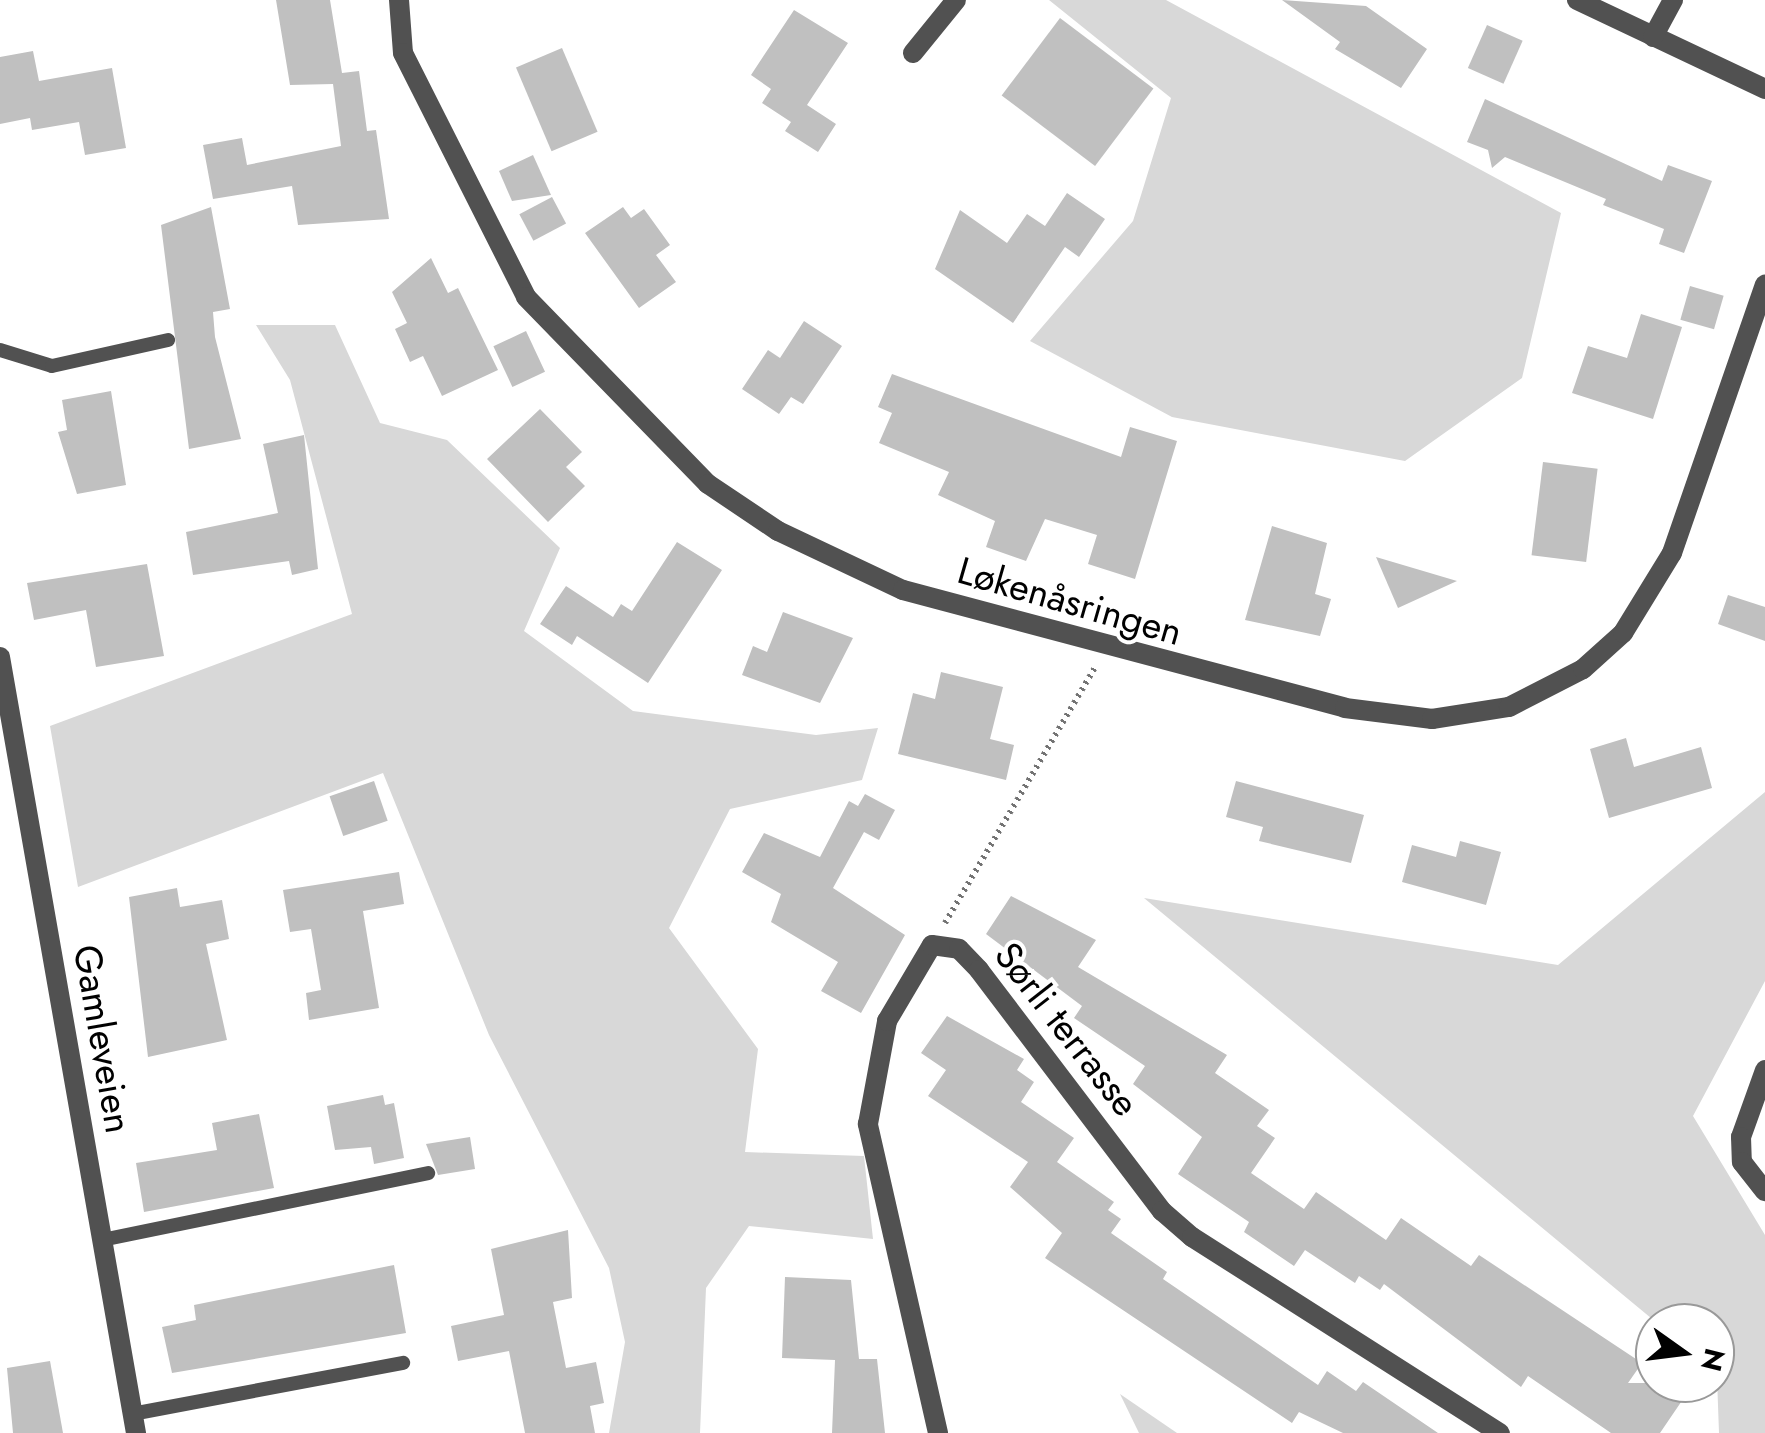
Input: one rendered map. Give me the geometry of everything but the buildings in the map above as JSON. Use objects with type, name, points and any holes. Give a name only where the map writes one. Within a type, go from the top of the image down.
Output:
[{"type":"street","name":"Løkenåsringen","points":[[399,0],[404,54],[479,217],[526,297],[648,431],[708,484],[841,565],[1106,648],[1345,708],[1432,719],[1509,707],[1584,669],[1623,632],[1672,553],[1765,286]]},
{"type":"street","points":[[913,53],[956,0]]},
{"type":"street","points":[[1578,0],[1765,89]]},
{"type":"street","points":[[1652,37],[1673,0]]},
{"type":"street","name":"Gamleveien","points":[[0,657],[134,1423]]},
{"type":"street","name":"Sørli terrasse","points":[[938,1433],[868,1124],[887,1021],[932,945],[958,949],[979,970],[1162,1211],[1192,1237],[1500,1433]]},
{"type":"street","points":[[1765,1070],[1742,1137],[1742,1162],[1765,1191]]},
{"type":"lane","points":[[0,350],[52,366],[168,340]]},
{"type":"lane","points":[[102,1240],[428,1173]]},
{"type":"lane","points":[[134,1423],[403,1364]]},
{"type":"path","points":[[932,945],[1106,648]]},
{"type":"shaded area","points":[[1049,0],[1166,0],[1561,213],[1522,378],[1405,461],[1172,417],[1030,341],[1133,221],[1171,98]]},
{"type":"shaded area","points":[[256,325],[335,325],[380,423],[447,440],[560,548],[524,631],[633,711],[816,735],[878,728],[862,780],[730,809],[669,928],[758,1049],[745,1152],[864,1156],[873,1239],[749,1226],[706,1288],[700,1433],[609,1433],[625,1342],[609,1268],[489,1035],[383,773],[78,887],[50,726],[352,614],[290,380]]},
{"type":"shaded area","points":[[1765,792],[1765,981],[1693,1116],[1765,1235],[1765,1433],[1719,1433],[1718,1403],[1735,1403],[1735,1303],[1635,1305],[1144,898],[1558,965]]},
{"type":"shaded area","points":[[1120,1394],[1177,1433],[1139,1433]]}]
